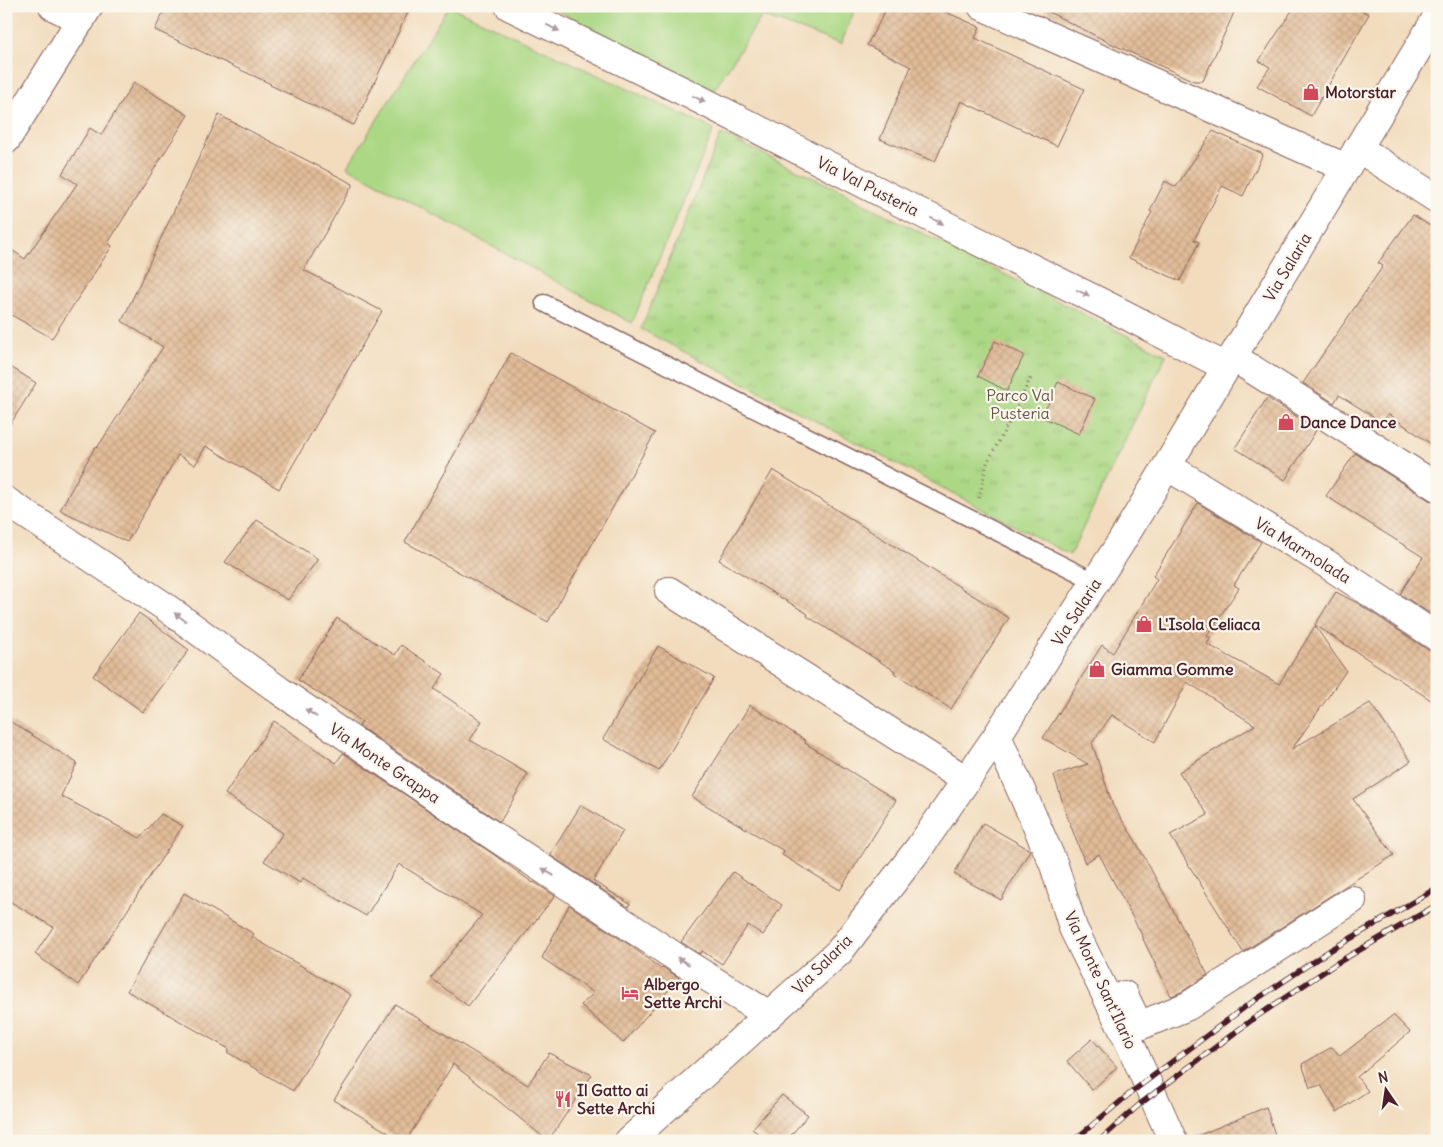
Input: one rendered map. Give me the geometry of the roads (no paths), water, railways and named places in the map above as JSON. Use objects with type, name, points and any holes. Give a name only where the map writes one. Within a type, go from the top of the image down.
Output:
[{"type":"street","points":[[6,140],[85,13],[53,6]]},
{"type":"street","name":"Via Val Pusteria","points":[[509,6],[693,96],[917,211],[1118,311],[1229,362],[1437,488]]},
{"type":"street","points":[[982,6],[1352,158],[1437,199]]},
{"type":"street","name":"Via Salaria","points":[[629,1141],[839,952],[919,848],[997,736],[1096,582],[1437,17]]},
{"type":"street","name":"Via Marmolada","points":[[1167,466],[1328,564],[1437,637]]},
{"type":"street","name":"Via Monte Grappa","points":[[6,501],[164,606],[280,691],[450,807],[680,960],[769,1015]]},
{"type":"street","points":[[669,590],[966,780]]},
{"type":"street","name":"Via Monte Sant'Ilario","points":[[997,736],[1054,865],[1073,928],[1131,1046],[1173,1141]]},
{"type":"street","points":[[1064,899],[1083,908],[1139,1026],[1188,1006],[1352,900]]},
{"type":"lane","points":[[544,303],[1096,582]]},
{"type":"railway","points":[[1073,1141],[1133,1091],[1245,1007],[1329,951],[1437,888]]},
{"type":"railway","points":[[1099,1141],[1140,1104],[1253,1019],[1337,963],[1437,905]]},
{"type":"place","name":"Motorstar","points":[[1311,92]]},
{"type":"place","name":"Dance Dance","points":[[1286,422]]},
{"type":"place","name":"L'Isola Celiaca","points":[[1144,624]]},
{"type":"place","name":"Giamma Gomme","points":[[1097,669]]},
{"type":"place","name":"Albergo Sette Archi","points":[[630,993]]},
{"type":"place","name":"Il Gatto ai Sette Archi","points":[[563,1099]]},
{"type":"park label","name":"Parco Val Pusteria","points":[[1020,404]]}]
